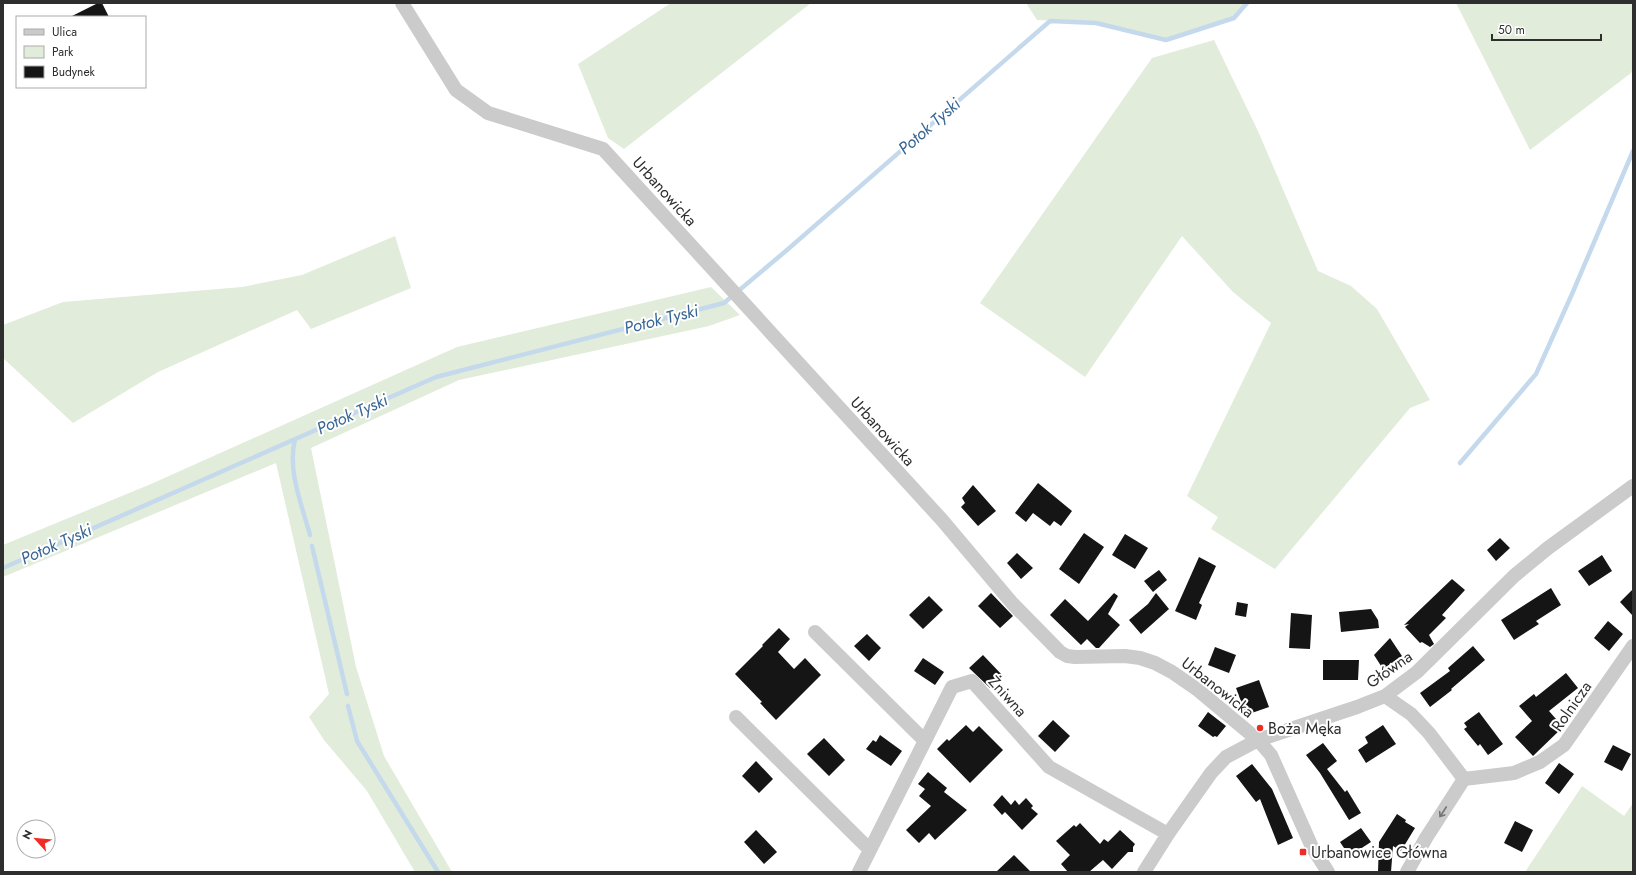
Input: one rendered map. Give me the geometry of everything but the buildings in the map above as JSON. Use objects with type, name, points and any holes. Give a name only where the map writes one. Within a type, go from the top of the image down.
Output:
[{"type":"street","name":"Urbanowicka","points":[[402,3],[456,90],[488,113],[603,149],[942,520],[1012,603],[1060,652],[1066,656],[1074,657],[1125,656],[1140,658],[1155,663],[1172,672],[1198,690],[1258,740],[1271,755],[1312,847],[1328,872]]},
{"type":"street","name":"Główna","points":[[1144,872],[1168,834],[1216,766],[1226,756],[1258,740],[1350,710],[1385,696],[1417,672],[1514,576],[1548,548],[1633,486]]},
{"type":"street","points":[[814,632],[924,740]]},
{"type":"street","name":"Rolnicza","points":[[1464,779],[1514,773],[1540,762],[1564,745],[1633,646]]},
{"type":"street","name":"Żniwna","points":[[859,872],[924,740],[952,687],[972,680],[1049,767],[1168,834]]},
{"type":"street","points":[[1385,696],[1411,714],[1429,733],[1464,779],[1426,838],[1407,872]]},
{"type":"street","points":[[736,718],[870,850]]},
{"type":"green space","points":[[671,3],[811,3],[624,149],[608,138],[578,64]]},
{"type":"green space","points":[[1026,3],[1247,3],[1234,18],[1166,40],[1096,23],[1037,20]]},
{"type":"green space","points":[[1456,3],[1633,3],[1633,68],[1631,73],[1530,150]]},
{"type":"green space","points":[[1214,40],[1258,131],[1318,271],[1351,286],[1377,309],[1430,400],[1410,408],[1275,569],[1211,529],[1218,517],[1187,496],[1271,323],[1233,292],[1182,236],[1085,377],[980,303],[1152,58]]},
{"type":"green space","points":[[395,236],[411,288],[311,329],[297,310],[158,372],[73,423],[3,358],[3,325],[63,302],[242,287],[302,275]]},
{"type":"green space","points":[[711,287],[740,315],[709,326],[459,380],[311,448],[356,667],[384,756],[452,872],[415,872],[367,791],[324,740],[309,717],[329,694],[276,463],[3,577],[3,545],[151,484],[457,347]]},
{"type":"green space","points":[[1582,786],[1624,816],[1633,803],[1633,872],[1525,872]]},
{"type":"waterway","name":"Potok Tyski","points":[[3,568],[436,377],[724,303],[1050,21],[1096,23],[1166,40],[1234,18],[1247,3]]},
{"type":"waterway","points":[[1460,463],[1536,374],[1633,151]]},
{"type":"waterway","points":[[295,439],[293,451],[294,476],[296,488],[310,535]]},
{"type":"waterway","points":[[312,546],[347,694]]},
{"type":"waterway","points":[[348,706],[357,741],[438,872]]},
{"type":"place","name":"Boża Męka","points":[[1260,728]]},
{"type":"place","name":"Urbanowice Główna","points":[[1303,852]]}]
